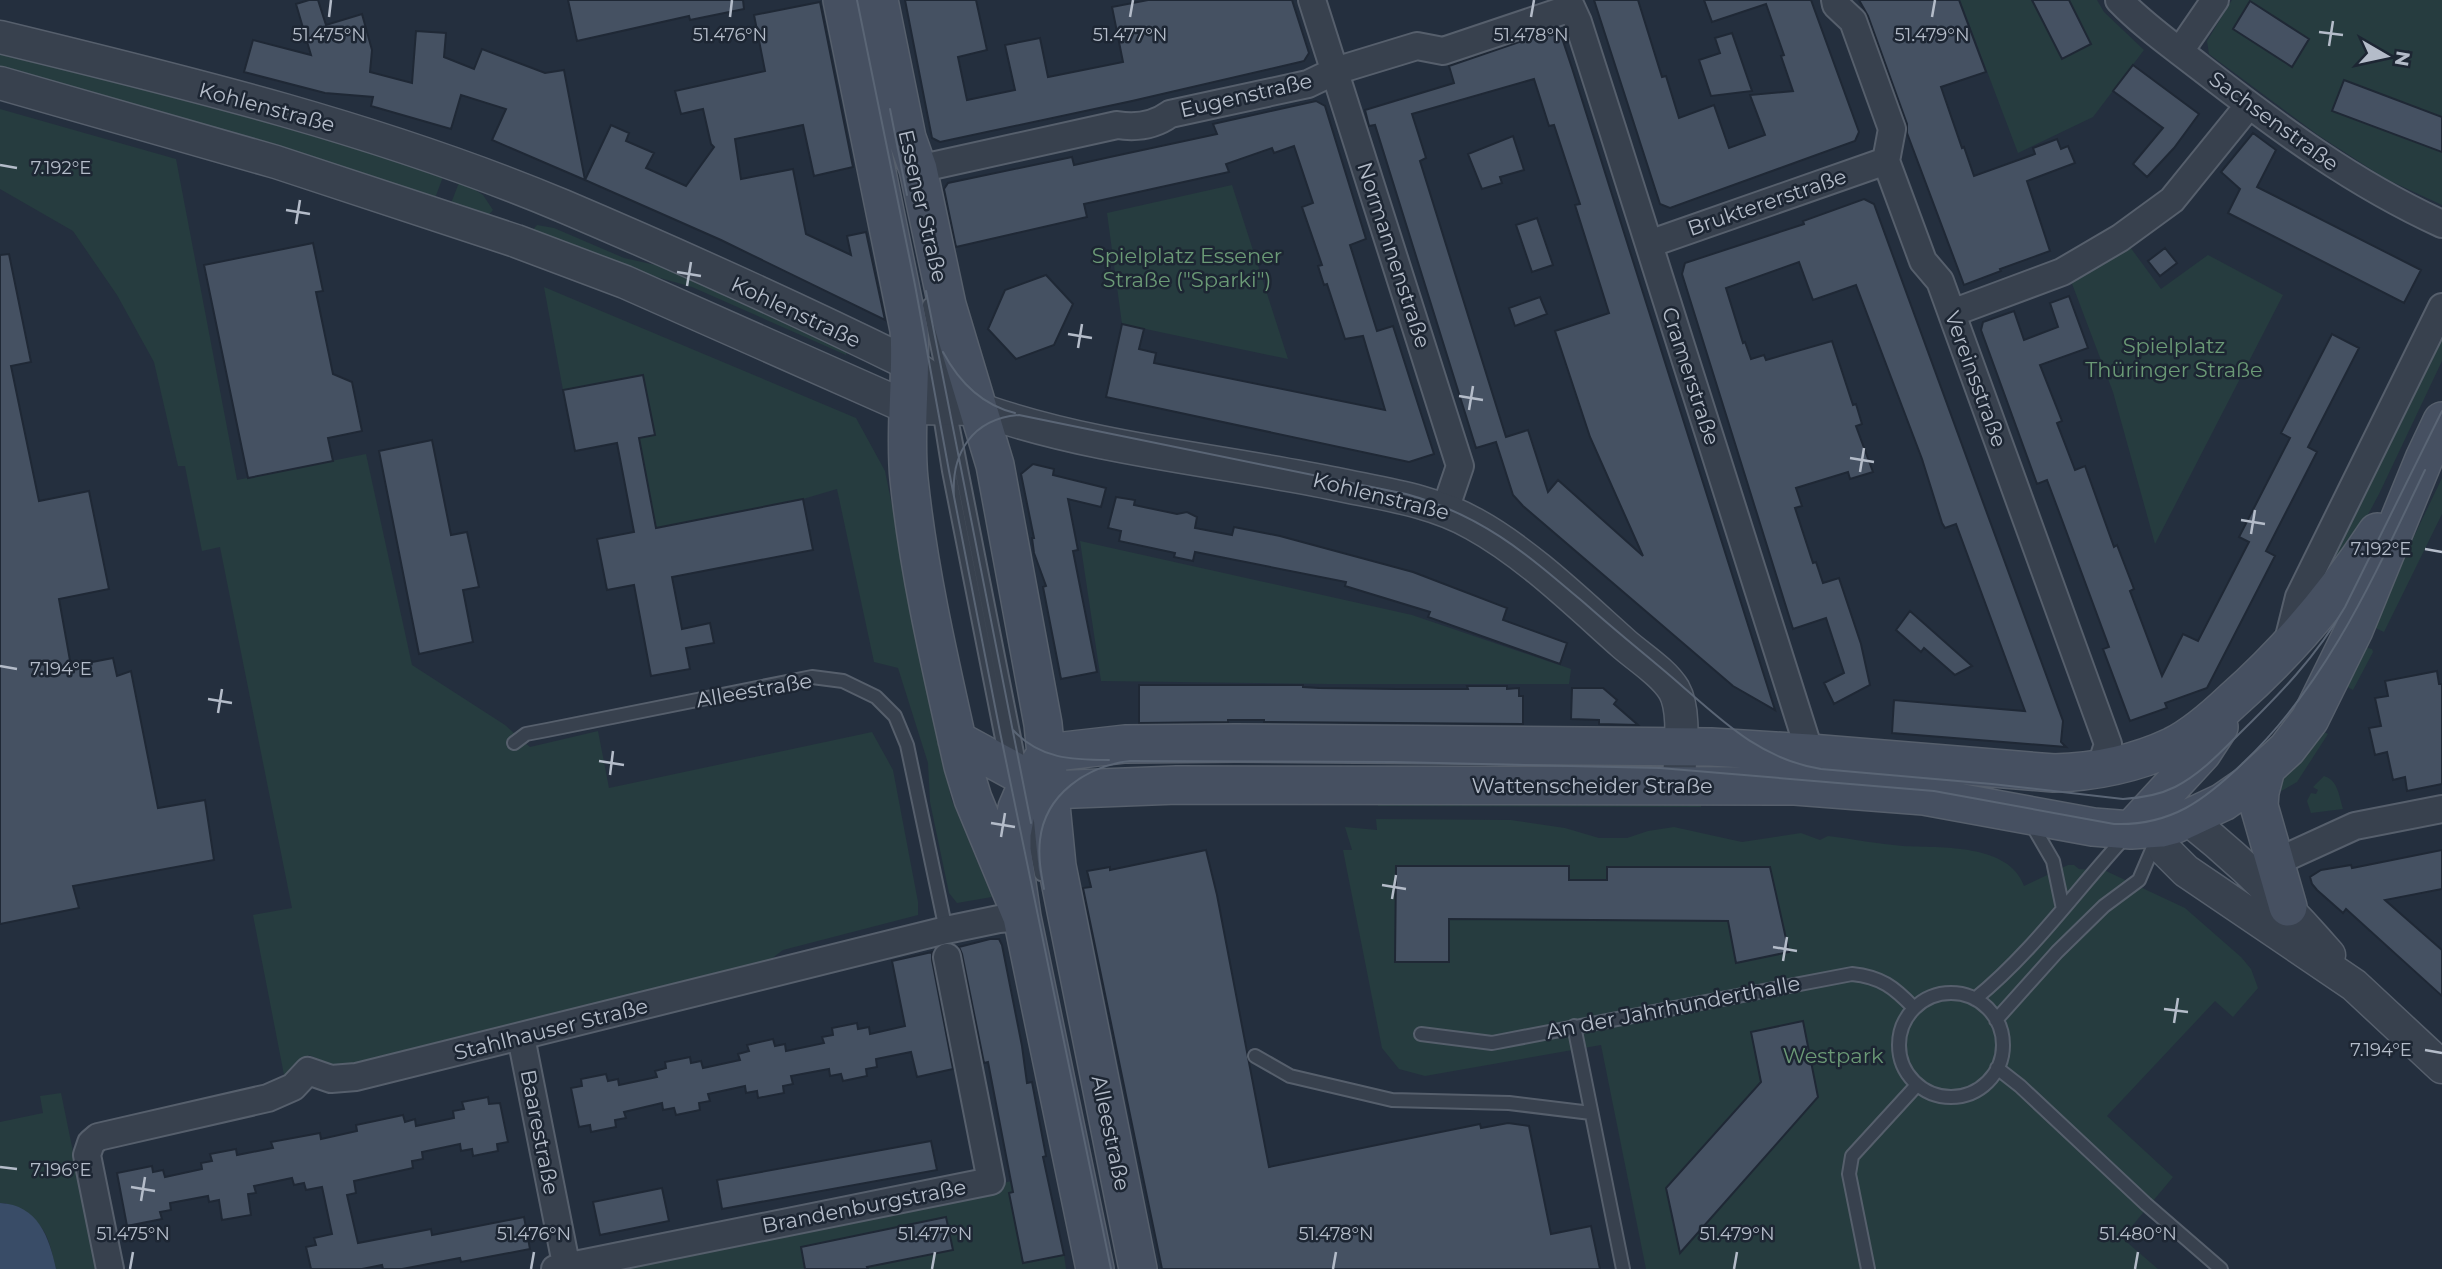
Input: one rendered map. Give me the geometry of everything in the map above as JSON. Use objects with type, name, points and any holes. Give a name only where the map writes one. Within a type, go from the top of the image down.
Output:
[{"type":"main road","name":"Essener Straße","points":[[842,0],[908,330],[938,395]]},
{"type":"main road","name":"Essener Straße","points":[[881,11],[907,138],[909,165],[947,305],[938,395]]},
{"type":"main road","name":"Alleestraße","points":[[938,395],[909,476],[919,551],[957,740],[973,799],[1033,898]]},
{"type":"main road","name":"Alleestraße","points":[[938,395],[995,465],[1034,663],[1028,781],[1012,834],[1012,850],[1033,898],[1096,1269]]},
{"type":"main road","name":"Wattenscheider Straße","points":[[1028,781],[1177,785],[1795,786],[1924,796],[2093,827],[2160,819],[2223,802],[2287,749],[2310,719],[2354,630],[2442,421]]},
{"type":"main road","name":"Wattenscheider Straße","points":[[1028,781],[1125,744],[1680,747],[1810,752],[2054,773],[2100,769],[2173,746],[2194,733],[2242,693],[2286,650],[2337,591],[2424,459]]},
{"type":"main road","name":"Wattenscheider Straße","points":[[2160,819],[2242,693]]},
{"type":"main road","points":[[957,740],[1028,781]]},
{"type":"main road","points":[[2266,768],[2259,806],[2288,907]]},
{"type":"main road","points":[[2100,769],[2160,819]]},
{"type":"main road","name":"Alleestraße","points":[[1028,781],[1057,866],[1138,1269]]},
{"type":"street","name":"Normannenstraße","points":[[1312,0],[1460,466],[1445,510]]},
{"type":"street","name":"Vereinsstraße","points":[[1835,0],[1836,5],[1853,21],[1892,129],[1886,161],[1923,261],[1940,281],[2108,744],[2100,769]]},
{"type":"street","name":"Sachsenstraße","points":[[2119,0],[2138,19],[2249,106],[2329,162],[2417,212],[2442,223]]},
{"type":"street","points":[[2180,51],[2215,0]]},
{"type":"street","name":"Eugenstraße","points":[[909,165],[1117,125],[1130,127],[1160,121],[1170,114],[1308,84],[1335,71],[1417,46],[1443,51],[1569,4]]},
{"type":"street","name":"Cramerstraße","points":[[1569,4],[1578,23],[1810,752]]},
{"type":"street","name":"Kohlenstraße","points":[[0,37],[115,65],[343,128],[530,194],[690,263],[938,395]]},
{"type":"street","name":"Kohlenstraße","points":[[0,83],[276,162],[516,241],[1030,426],[1087,439],[1265,469],[1425,503],[1445,510],[1495,536],[1673,688],[1679,704],[1679,785]]},
{"type":"street","points":[[1952,313],[2063,272],[2124,234],[2172,200],[2249,106]]},
{"type":"street","name":"Bruktererstraße","points":[[1649,244],[1886,161]]},
{"type":"street","points":[[516,241],[530,194]]},
{"type":"street","points":[[2286,650],[2299,597],[2442,307]]},
{"type":"street","points":[[2276,862],[2355,826],[2442,809]]},
{"type":"street","points":[[2160,819],[2229,852],[2288,907],[2354,985],[2442,1067]]},
{"type":"street","points":[[2160,819],[2165,850],[2186,871],[2354,985]]},
{"type":"street","name":"Stahlhauser Straße","points":[[110,1269],[87,1155],[90,1143],[98,1137],[268,1098],[293,1087],[309,1071],[342,1080],[999,919],[1033,898]]},
{"type":"street","name":"Brandenburgstraße","points":[[563,1268],[991,1181],[947,957]]},
{"type":"street","name":"Baarestraße","points":[[521,1037],[563,1268]]},
{"type":"lane","points":[[922,294],[938,395]]},
{"type":"lane","name":"Alleestraße","points":[[514,743],[526,734],[812,677],[843,681],[876,697],[895,716],[907,745],[946,930]]},
{"type":"lane","points":[[2025,814],[2053,861],[2063,909]]},
{"type":"lane","points":[[1975,999],[1999,980],[2063,909],[2160,819]]},
{"type":"lane","points":[[1996,1020],[2057,952],[2104,906],[2139,880],[2160,819]]},
{"type":"lane","name":"An der Jahrhunderthalle","points":[[1421,1034],[1492,1043],[1852,974],[1867,975],[1893,986],[1914,1008]]},
{"type":"lane","points":[[1955,994],[1975,999],[1987,1008],[1996,1020],[2002,1038],[1997,1068],[1987,1082],[1975,1091],[1955,1097],[1938,1096],[1917,1085],[1906,1073],[1900,1057],[1900,1034],[1908,1015],[1929,998],[1955,994]]},
{"type":"lane","points":[[1574,1026],[1623,1269]]},
{"type":"lane","points":[[1255,1056],[1290,1076],[1392,1100],[1509,1103],[1591,1113]]},
{"type":"lane","points":[[1997,1068],[2221,1269]]},
{"type":"lane","points":[[1868,1269],[1849,1174],[1852,1156],[1917,1085]]},
{"type":"lane","points":[[1095,1203],[1096,1269]]},
{"type":"green space","points":[[1960,0],[2097,0],[2104,12],[2144,50],[2093,117],[2018,153]]},
{"type":"green space","points":[[2232,0],[2442,0],[2442,205],[2386,179],[2318,135],[2209,54],[2207,41]]},
{"type":"green space","points":[[0,49],[244,112],[444,174],[434,201],[0,71]]},
{"type":"green space","points":[[0,109],[176,159],[237,480],[366,454],[412,665],[505,725],[530,747],[598,731],[609,788],[872,732],[893,770],[918,902],[918,915],[783,950],[762,966],[345,1068],[309,1055],[303,1065],[285,1080],[253,915],[292,908],[220,547],[202,551],[185,466],[178,466],[154,362],[117,295],[73,231],[0,189]]},
{"type":"green space","points":[[460,180],[483,195],[493,210],[486,218],[450,206]]},
{"type":"green space","name":"Spielplatz Essener Straße (\"Sparki\")","points":[[1232,185],[1288,359],[1122,324],[1107,213]]},
{"type":"green space","points":[[537,225],[554,228],[624,258],[669,268],[848,349],[846,355],[692,287],[614,265],[531,232]]},
{"type":"green space","name":"Spielplatz Thüringer Straße","points":[[2130,247],[2161,289],[2208,255],[2283,295],[2155,544],[2113,392],[2071,281]]},
{"type":"green space","points":[[544,287],[856,418],[885,471],[951,798],[992,897],[957,903],[949,893],[930,802],[928,763],[898,668],[874,662],[837,489],[803,499],[656,528],[639,438],[655,435],[643,375],[563,390]]},
{"type":"green space","points":[[2442,332],[2442,361],[2379,494],[2341,565],[2306,607],[2368,488]]},
{"type":"green space","points":[[2442,478],[2442,514],[2384,632],[2371,626]]},
{"type":"green space","points":[[1080,541],[1412,615],[1571,669],[1569,684],[1101,681]]},
{"type":"green space","points":[[2361,646],[2372,649],[2373,652],[2353,690],[2342,684]]},
{"type":"green space","points":[[2319,729],[2328,734],[2297,782],[2269,798],[2271,789]]},
{"type":"green space","points":[[2324,776],[2335,785],[2343,809],[2311,813],[2307,801],[2311,793],[2316,794],[2318,790],[2313,787]]},
{"type":"green space","points":[[1378,796],[1701,798],[1701,807],[1378,806]]},
{"type":"green space","name":"Westpark","points":[[1376,819],[1511,820],[1565,828],[1599,838],[1627,838],[1674,827],[1742,842],[1801,833],[1820,840],[1828,836],[1894,845],[1954,848],[1989,855],[2004,862],[2016,872],[2024,886],[2068,865],[2074,865],[2079,869],[2106,871],[2185,908],[2241,957],[2251,969],[2258,988],[2233,1017],[2215,1001],[2107,1116],[2173,1177],[2122,1238],[2158,1269],[1646,1269],[1601,1045],[1425,1076],[1399,1069],[1382,1048],[1343,850],[1352,850],[1345,827],[1377,830]]},
{"type":"green space","points":[[61,1093],[97,1269],[56,1269],[46,1234],[41,1227],[18,1210],[0,1203],[0,1122],[43,1113],[40,1096]]},
{"type":"green space","points":[[1046,1174],[1049,1184],[1009,1193],[1023,1263],[1064,1255],[1066,1269],[589,1269]]},
{"type":"water","points":[[0,1203],[13,1205],[33,1216],[50,1245],[56,1269],[0,1269]]},
{"type":"building","points":[[318,0],[326,25],[362,14],[372,50],[370,72],[412,83],[416,31],[446,33],[444,57],[474,69],[482,49],[545,73],[564,70],[585,180],[492,140],[506,109],[461,95],[451,129],[371,106],[373,97],[325,93],[244,72],[253,40],[311,55],[296,4]]},
{"type":"building","points":[[568,0],[743,0],[744,9],[690,20],[689,16],[577,41]]},
{"type":"building","points":[[905,0],[976,0],[987,50],[958,57],[967,100],[1015,90],[1005,45],[1040,38],[1048,77],[1123,62],[1112,7],[1148,0],[1292,0],[1309,53],[1304,61],[1300,62],[940,142],[932,138]]},
{"type":"building","points":[[1594,0],[1638,0],[1662,77],[1666,76],[1679,118],[1714,105],[1729,148],[1765,135],[1750,95],[1793,91],[1766,4],[1712,22],[1704,0],[1811,0],[1859,132],[1855,141],[1670,208],[1660,204]]},
{"type":"building","points":[[1859,0],[1959,0],[1986,72],[1941,87],[1974,176],[2035,154],[2033,148],[2057,139],[2061,149],[2068,146],[2075,163],[2027,181],[2050,251],[1964,285],[1907,133],[1907,124],[1868,16]]},
{"type":"building","points":[[2032,0],[2069,0],[2091,44],[2062,59]]},
{"type":"building","points":[[2250,1],[2309,39],[2292,67],[2233,29]]},
{"type":"building","points":[[820,2],[853,167],[814,176],[803,125],[735,139],[741,179],[793,169],[806,234],[851,255],[847,236],[866,232],[885,320],[721,240],[585,180],[611,125],[629,133],[626,141],[654,153],[646,168],[686,186],[714,147],[703,109],[681,114],[675,91],[765,71],[754,15]]},
{"type":"building","points":[[1554,30],[1561,35],[1775,710],[1733,686],[1523,506],[1513,495],[1496,442],[1476,448],[1375,125],[1369,126],[1365,110],[1454,83],[1449,66]],"holes":[[[1534,79],[1549,126],[1554,125],[1580,204],[1575,205],[1609,313],[1555,331],[1590,437],[1643,556],[1558,480],[1548,492],[1528,430],[1506,437],[1420,161],[1426,158],[1412,114]]]},
{"type":"building","points":[[1732,33],[1752,91],[1711,96],[1699,60],[1720,53],[1715,38]]},
{"type":"building","points":[[2133,65],[2199,114],[2174,148],[2147,177],[2133,164],[2163,128],[2113,91]]},
{"type":"building","points":[[2344,80],[2442,117],[2442,152],[2332,111]]},
{"type":"building","points":[[1316,101],[1325,106],[1366,239],[1350,245],[1377,331],[1393,326],[1434,454],[1409,462],[1106,397],[1122,324],[1144,329],[1139,349],[1156,353],[1154,363],[1385,410],[1363,336],[1345,339],[1327,284],[1324,285],[1318,266],[1322,265],[1302,207],[1313,203],[1294,146],[1274,153],[1272,148],[1226,164],[1229,172],[1084,204],[1087,217],[956,247],[944,189],[948,183],[1072,157],[1074,165],[1217,134],[1213,124]]},
{"type":"building","points":[[2253,133],[2276,150],[2257,187],[2421,270],[2404,303],[2228,213],[2240,189],[2221,172]]},
{"type":"building","points":[[1513,136],[1524,170],[1500,177],[1502,183],[1482,189],[1468,154]]},
{"type":"building","points":[[1864,199],[1874,204],[2063,721],[2061,742],[2066,747],[1892,733],[1894,700],[2025,711],[1956,524],[1945,528],[1942,523],[1922,459],[1856,285],[1813,300],[1799,262],[1726,288],[1743,343],[1745,342],[1751,359],[1764,355],[1766,360],[1832,341],[1853,405],[1856,404],[1862,424],[1856,426],[1873,472],[1850,479],[1848,472],[1796,488],[1802,506],[1795,508],[1813,563],[1816,562],[1823,583],[1839,578],[1861,644],[1870,685],[1834,704],[1824,683],[1844,673],[1826,618],[1793,629],[1682,274],[1685,263],[1804,224],[1803,221]]},
{"type":"building","points":[[1537,218],[1553,265],[1532,272],[1516,225]]},
{"type":"building","points":[[313,243],[323,291],[316,292],[333,374],[352,382],[362,431],[328,438],[333,461],[248,478],[204,265]]},
{"type":"building","points":[[2165,248],[2177,263],[2160,276],[2148,261]]},
{"type":"building","points":[[9,254],[31,362],[11,366],[39,501],[89,491],[109,589],[59,599],[71,666],[113,658],[117,676],[131,671],[158,808],[205,800],[214,860],[73,886],[79,908],[0,924],[0,255]]},
{"type":"building","points":[[1046,275],[1073,304],[1054,345],[1016,359],[988,329],[1005,290]]},
{"type":"building","points":[[2069,296],[2088,348],[2040,365],[2062,421],[2057,423],[2075,470],[2085,466],[2114,547],[2117,545],[2134,589],[2130,591],[2162,676],[2183,634],[2198,641],[2249,542],[2239,537],[2290,438],[2281,433],[2332,334],[2359,348],[2308,447],[2317,452],[2266,551],[2275,556],[2207,688],[2165,703],[2167,708],[2130,721],[2103,649],[2109,647],[2047,480],[2037,484],[1981,330],[1983,322],[2014,311],[2024,340],[2058,327],[2050,303]]},
{"type":"building","points":[[1540,297],[1547,314],[1515,326],[1509,308]]},
{"type":"building","points":[[643,375],[655,435],[639,438],[656,528],[803,499],[813,550],[672,577],[682,629],[710,623],[714,643],[686,648],[690,669],[651,676],[634,585],[607,590],[597,539],[634,532],[617,443],[575,451],[563,390]]},
{"type":"building","points":[[432,440],[451,535],[467,532],[479,587],[463,590],[473,642],[419,654],[379,451]]},
{"type":"building","points":[[1033,464],[1054,469],[1053,475],[1106,488],[1101,507],[1068,499],[1078,550],[1073,551],[1097,672],[1061,679],[1043,587],[1046,586],[1034,553],[1034,538],[1021,474]]},
{"type":"building","points":[[1116,497],[1135,500],[1134,505],[1177,514],[1187,512],[1197,517],[1195,528],[1232,535],[1234,527],[1280,536],[1413,572],[1507,608],[1503,620],[1567,643],[1560,664],[1428,617],[1430,612],[1345,586],[1346,582],[1195,552],[1193,561],[1174,557],[1175,553],[1119,541],[1121,531],[1108,528]]},
{"type":"building","points":[[1910,611],[1972,666],[1955,675],[1924,648],[1921,652],[1896,630]]},
{"type":"building","points":[[2437,671],[2439,684],[2442,684],[2442,784],[2407,791],[2405,777],[2393,780],[2387,752],[2375,755],[2369,728],[2381,726],[2375,698],[2388,696],[2385,681]]},
{"type":"building","points":[[1139,685],[1303,685],[1319,688],[1397,689],[1507,686],[1507,689],[1519,688],[1519,696],[1523,696],[1523,724],[1264,720],[1139,723]]},
{"type":"building","points":[[1572,688],[1603,688],[1617,700],[1614,704],[1638,725],[1599,724],[1599,720],[1571,719]]},
{"type":"building","points":[[1206,850],[1269,1167],[1480,1124],[1481,1128],[1508,1123],[1529,1126],[1551,1234],[1591,1226],[1600,1269],[1162,1269],[1083,888],[1091,887],[1087,871],[1110,867],[1110,870]]},
{"type":"building","points":[[2442,850],[2442,889],[2385,900],[2442,950],[2442,996],[2346,909],[2343,913],[2317,890],[2310,877],[2321,870],[2351,865],[2352,868]]},
{"type":"building","points":[[1396,866],[1569,866],[1569,880],[1607,880],[1607,867],[1770,867],[1789,952],[1736,963],[1728,921],[1449,919],[1449,962],[1395,962]]},
{"type":"building","points":[[999,939],[1002,945],[1027,1083],[1032,1082],[1046,1156],[1043,1157],[1064,1255],[1023,1263],[1009,1193],[1013,1192],[988,1062],[984,1063],[959,947]]},
{"type":"building","points":[[932,952],[953,1069],[917,1077],[911,1052],[876,1059],[877,1067],[866,1069],[867,1076],[843,1081],[841,1074],[830,1076],[829,1069],[791,1076],[793,1084],[783,1086],[784,1093],[758,1098],[757,1091],[746,1093],[745,1086],[708,1094],[710,1101],[699,1103],[700,1110],[676,1115],[674,1108],[663,1110],[662,1103],[624,1112],[626,1118],[615,1120],[616,1127],[591,1132],[590,1125],[579,1127],[571,1088],[582,1086],[581,1079],[606,1074],[608,1081],[618,1079],[619,1085],[657,1077],[655,1071],[666,1068],[665,1062],[690,1057],[691,1063],[701,1061],[703,1068],[740,1060],[738,1054],[749,1051],[747,1045],[773,1039],[775,1046],[785,1044],[786,1051],[824,1043],[822,1037],[833,1035],[832,1028],[857,1023],[858,1029],[869,1027],[870,1034],[905,1026],[892,961]]},
{"type":"building","points":[[1803,1021],[1818,1097],[1680,1253],[1666,1188],[1761,1082],[1751,1032]]},
{"type":"building","points":[[488,1097],[489,1104],[500,1103],[508,1142],[497,1144],[498,1151],[473,1156],[472,1149],[461,1151],[460,1144],[422,1152],[423,1159],[412,1161],[413,1168],[354,1181],[356,1193],[347,1195],[358,1243],[431,1229],[432,1235],[524,1217],[530,1249],[461,1262],[460,1258],[402,1269],[383,1269],[382,1265],[362,1269],[311,1269],[306,1247],[316,1245],[314,1238],[332,1234],[322,1187],[306,1190],[304,1183],[294,1185],[292,1178],[254,1186],[256,1193],[248,1194],[251,1215],[222,1220],[219,1200],[209,1202],[208,1196],[170,1203],[171,1210],[160,1212],[162,1219],[127,1226],[117,1173],[152,1166],[153,1172],[163,1170],[165,1177],[202,1169],[201,1163],[212,1161],[210,1154],[236,1149],[237,1155],[273,1148],[271,1142],[320,1133],[321,1139],[357,1131],[356,1125],[403,1115],[405,1122],[415,1119],[416,1126],[454,1118],[453,1111],[464,1109],[462,1102]]},
{"type":"building","points":[[931,1141],[937,1170],[722,1209],[717,1180]]},
{"type":"building","points":[[662,1188],[669,1221],[600,1235],[593,1202]]},
{"type":"building","points":[[946,1217],[953,1250],[867,1267],[868,1269],[805,1269],[801,1247]]},
{"type":"tram line","points":[[857,0],[915,285],[1000,732],[1111,1269]]},
{"type":"tram line","points":[[890,109],[907,195]]},
{"type":"tram line","points":[[926,291],[1031,823]]},
{"type":"tram line","points":[[943,352],[956,373],[973,391],[992,404],[1015,413]]},
{"type":"tram line","points":[[954,497],[956,466],[968,441],[989,423],[1019,415],[1406,494],[1459,514],[1505,540],[1546,571],[1724,722],[1759,747],[1778,756],[1821,769],[2123,799],[2163,792],[2192,776],[2216,757],[2309,659],[2345,607],[2442,411]]},
{"type":"tram line","points":[[1044,889],[1039,846],[1050,809],[1059,796],[1084,776],[1098,769],[1130,761],[1394,762],[1660,768],[1934,791],[2114,824],[2153,820],[2170,815],[2201,799],[2244,762],[2301,697],[2348,625],[2425,470]]},
{"type":"tram line","points":[[1013,730],[1034,747],[1057,756],[1109,760]]}]
